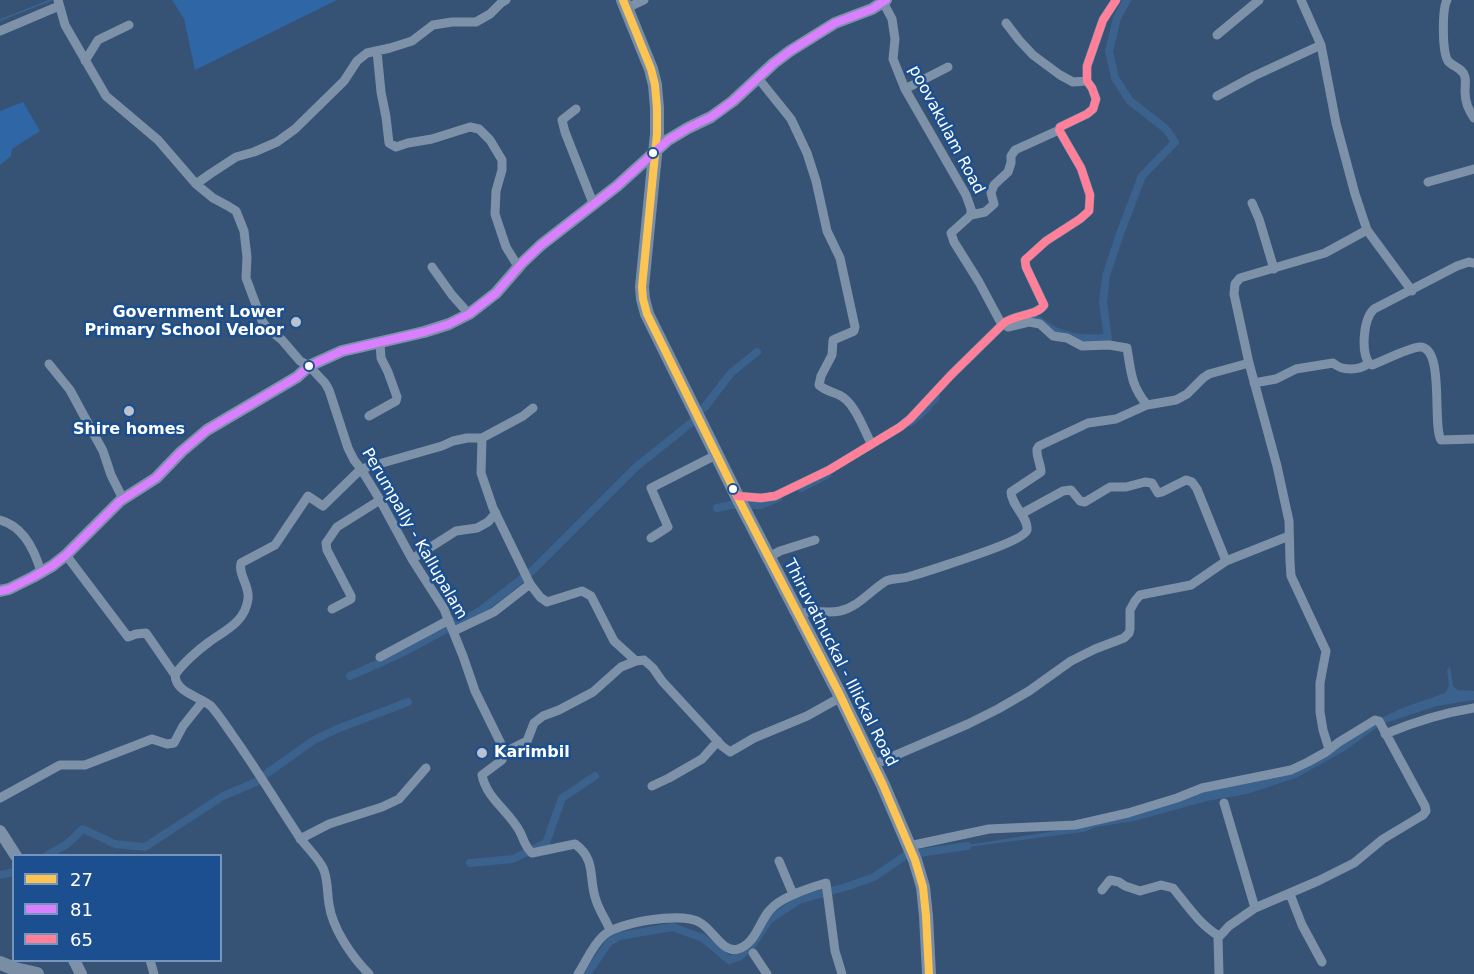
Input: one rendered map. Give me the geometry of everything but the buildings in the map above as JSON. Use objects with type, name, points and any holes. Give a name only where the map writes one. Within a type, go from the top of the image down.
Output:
[{"type":"main road","name":"Thiruvathuckal - Illickal Road","points":[[625,4],[655,85],[657,115],[655,152],[642,287],[647,314],[740,502],[841,697],[883,785],[921,877],[925,898],[929,974]]},
{"type":"main road","points":[[0,963],[37,974]]},
{"type":"street","points":[[196,184],[236,157],[277,142],[296,129],[344,81],[357,61],[367,53],[412,40],[433,25],[476,22],[490,14],[506,0]]},
{"type":"street","points":[[625,4],[644,0]]},
{"type":"street","points":[[971,215],[985,212],[994,204],[991,193],[994,185],[1008,172],[1011,156],[1016,150],[1059,130],[1060,127],[1088,114],[1093,109],[1096,99],[1087,81],[1087,66],[1103,20],[1116,0]]},
{"type":"street","points":[[1217,35],[1259,0]]},
{"type":"street","points":[[1300,0],[1321,45],[1336,123],[1367,230],[1412,291]]},
{"type":"street","points":[[1447,0],[1444,11],[1444,50],[1450,63],[1465,75],[1466,105],[1474,118]]},
{"type":"street","points":[[0,591],[9,589],[41,572],[66,555],[123,499],[156,478],[207,430],[297,377],[309,366],[342,351],[449,324],[469,314],[496,293],[541,245],[617,186],[668,140],[711,117],[790,51],[835,23],[872,9],[884,1]]},
{"type":"street","name":"poovakulam Road","points":[[884,1],[892,19],[895,39],[893,59],[905,89],[966,195],[971,209],[971,215],[951,233],[954,242],[1005,325]]},
{"type":"street","points":[[0,31],[59,3]]},
{"type":"street","name":"Perumpally - Kallupalam","points":[[59,3],[65,25],[106,96],[158,140],[196,184],[236,212],[244,231],[247,256],[246,278],[262,321],[300,361],[309,366],[329,390],[348,448],[412,559],[439,600],[454,631],[475,692],[505,752]]},
{"type":"street","points":[[1006,23],[1033,55],[1060,75],[1073,82],[1087,81]]},
{"type":"street","points":[[86,61],[98,40],[129,25]]},
{"type":"street","points":[[1217,96],[1321,45]]},
{"type":"street","points":[[376,51],[389,143],[396,147],[470,128],[479,129],[490,140],[502,159],[502,170],[496,191],[495,214],[506,247],[519,268]]},
{"type":"street","points":[[905,89],[948,67]]},
{"type":"street","points":[[758,78],[791,119],[807,153],[827,231],[840,258],[855,327],[854,331],[833,340],[832,355],[819,385],[823,389],[843,396],[851,404],[871,443]]},
{"type":"street","points":[[576,109],[562,120],[593,204]]},
{"type":"street","points":[[740,502],[775,496],[829,470],[900,427],[1011,318],[1040,311],[1043,308],[1044,305],[1026,267],[1025,260],[1089,211],[1090,195],[1081,168],[1059,130]]},
{"type":"street","points":[[1428,182],[1474,169]]},
{"type":"street","points":[[1252,203],[1274,269]]},
{"type":"street","points":[[1329,749],[1320,712],[1320,683],[1326,651],[1291,576],[1290,521],[1249,363],[1234,294],[1235,284],[1240,278],[1325,253],[1367,230]]},
{"type":"street","points":[[1369,363],[1365,358],[1366,322],[1374,309],[1461,265],[1474,263]]},
{"type":"street","points":[[432,267],[452,296],[469,314]]},
{"type":"street","points":[[1005,325],[1029,322],[1040,324],[1053,336],[1067,338],[1082,346],[1109,345],[1127,348],[1133,382],[1138,394],[1147,405]]},
{"type":"street","points":[[369,416],[396,401],[397,397],[381,358],[380,343]]},
{"type":"street","points":[[1254,383],[1276,379],[1296,369],[1323,364],[1333,363],[1338,368],[1363,368],[1369,363],[1372,364],[1417,346],[1425,347],[1430,351],[1435,366],[1438,436],[1441,440],[1447,441],[1474,438]]},
{"type":"street","points":[[799,614],[808,611],[838,612],[858,603],[887,580],[906,578],[995,548],[1026,533],[1027,528],[1011,492],[1041,472],[1036,456],[1039,446],[1088,423],[1116,419],[1147,405],[1176,400],[1187,394],[1209,374],[1249,363]]},
{"type":"street","points":[[49,364],[70,390],[102,451],[123,499]]},
{"type":"street","points":[[175,675],[206,644],[234,626],[242,617],[249,598],[248,588],[240,570],[241,563],[275,545],[308,496],[323,506],[361,469],[453,441],[482,438],[523,416],[533,408]]},
{"type":"street","points":[[482,438],[481,473],[496,513],[527,578],[540,597],[547,602],[582,591],[591,596],[614,641],[636,661]]},
{"type":"street","points":[[651,538],[668,527],[651,488],[717,455]]},
{"type":"street","points":[[1021,514],[1064,491],[1071,490],[1080,501],[1085,502],[1110,487],[1126,487],[1146,482],[1152,483],[1158,493],[1186,480],[1192,482],[1197,489],[1226,561]]},
{"type":"street","points":[[332,609],[351,599],[351,596],[327,550],[326,543],[337,527],[380,500]]},
{"type":"street","points":[[412,559],[456,531],[477,528],[488,522],[496,513]]},
{"type":"street","points":[[0,520],[15,526],[22,534],[41,572]]},
{"type":"street","points":[[873,765],[998,709],[1029,691],[1071,661],[1125,638],[1130,629],[1130,610],[1138,596],[1191,585],[1226,561],[1289,536]]},
{"type":"street","points":[[769,557],[780,551],[815,540]]},
{"type":"street","points":[[66,555],[128,637],[146,633],[175,675],[174,678],[179,686],[213,709],[244,751],[300,839],[323,868],[334,923],[359,964],[369,974]]},
{"type":"street","points":[[454,631],[494,612],[527,578]]},
{"type":"street","points":[[380,657],[449,620]]},
{"type":"street","points":[[610,930],[596,899],[587,857],[583,850],[575,844],[532,853],[526,847],[520,832],[483,782],[482,775],[502,760],[505,752],[526,741],[534,723],[543,716],[593,692],[621,667],[636,661],[644,660],[653,668],[662,681],[730,752],[754,738],[807,716],[841,697]]},
{"type":"street","points":[[0,798],[60,765],[85,765],[152,739],[167,744],[174,743],[183,726],[203,701]]},
{"type":"street","points":[[1382,728],[1474,708]]},
{"type":"street","points":[[911,852],[989,829],[1075,825],[1177,798],[1202,788],[1291,770],[1308,762],[1375,720],[1382,728],[1426,811],[1383,839],[1354,863],[1255,908],[1229,926],[1218,938],[1219,974]]},
{"type":"street","points":[[652,786],[702,759],[718,741]]},
{"type":"street","points":[[300,839],[329,824],[382,807],[399,799],[426,768]]},
{"type":"street","points":[[1224,803],[1255,908]]},
{"type":"street","points":[[0,831],[15,854]]},
{"type":"street","points":[[779,861],[793,894]]},
{"type":"street","points":[[1102,890],[1110,880],[1140,891],[1161,885],[1173,888],[1208,930],[1219,936]]},
{"type":"street","points":[[578,974],[597,942],[610,930],[657,918],[686,918],[699,922],[712,932],[726,948],[737,950],[752,939],[770,909],[793,894],[826,883],[835,951],[842,974]]},
{"type":"street","points":[[1290,894],[1302,925],[1322,962]]},
{"type":"street","points":[[753,953],[767,974]]},
{"type":"shaded area","points":[[172,0],[337,0],[195,70],[184,19]]},
{"type":"shaded area","points":[[23,102],[40,131],[12,149],[11,156],[0,165],[0,111]]},
{"type":"shaded area","points":[[1450,666],[1453,686],[1458,690],[1474,691],[1474,700],[1437,706],[1385,723],[1346,750],[1298,777],[1247,794],[1207,801],[1134,821],[1096,827],[1084,832],[906,855],[1073,828],[1194,793],[1286,773],[1379,719],[1402,708],[1445,693],[1449,686],[1447,670]]},
{"type":"waterway","points":[[0,20],[51,0]]},
{"type":"waterway","points":[[1025,319],[1037,320],[1051,329],[1072,337],[1108,338],[1103,303],[1106,276],[1121,231],[1142,176],[1175,142],[1166,129],[1130,101],[1115,78],[1109,51],[1117,18],[1127,0]]},
{"type":"waterway","points":[[704,408],[731,373],[757,352]]},
{"type":"waterway","points":[[911,422],[936,397]]},
{"type":"waterway","points":[[350,676],[400,654],[480,611],[532,571],[636,467],[696,419]]},
{"type":"waterway","points":[[801,488],[827,475]]},
{"type":"waterway","points":[[717,508],[731,505],[761,505],[778,498]]},
{"type":"waterway","points":[[266,774],[314,740],[408,702]]},
{"type":"waterway","points":[[470,863],[513,859],[546,843],[562,798],[595,776]]},
{"type":"waterway","points":[[50,854],[67,844],[83,829],[115,844],[145,847],[223,796],[256,782]]},
{"type":"waterway","points":[[587,974],[609,942],[620,936],[672,927],[703,938],[729,960],[739,957],[751,947],[769,920],[799,900],[874,877],[906,855],[967,846]]},
{"type":"waterway","points":[[0,875],[12,872]]},
{"type":"transit line","name":"27","points":[[623,0],[651,69],[657,108],[657,134],[642,287],[647,314],[737,496],[838,691],[883,785],[915,860],[923,887],[929,974]]},
{"type":"transit line","name":"81","points":[[0,591],[9,589],[52,566],[120,501],[156,478],[207,430],[297,377],[309,366],[342,351],[424,332],[449,324],[469,314],[496,293],[541,245],[617,186],[668,140],[711,117],[733,101],[790,51],[835,23],[872,9],[886,0]]},
{"type":"transit line","name":"65","points":[[737,496],[761,498],[775,496],[829,470],[900,427],[1004,323],[1041,309],[1044,305],[1026,267],[1025,260],[1046,241],[1089,211],[1090,195],[1081,168],[1059,130],[1060,127],[1093,109],[1096,99],[1087,81],[1087,66],[1103,20],[1116,0]]},
{"type":"place","name":"Government Lower Primary School Veloor","points":[[296,322]]},
{"type":"place","name":"Shire homes","points":[[129,411]]},
{"type":"place","name":"Karimbil","points":[[482,753]]}]
